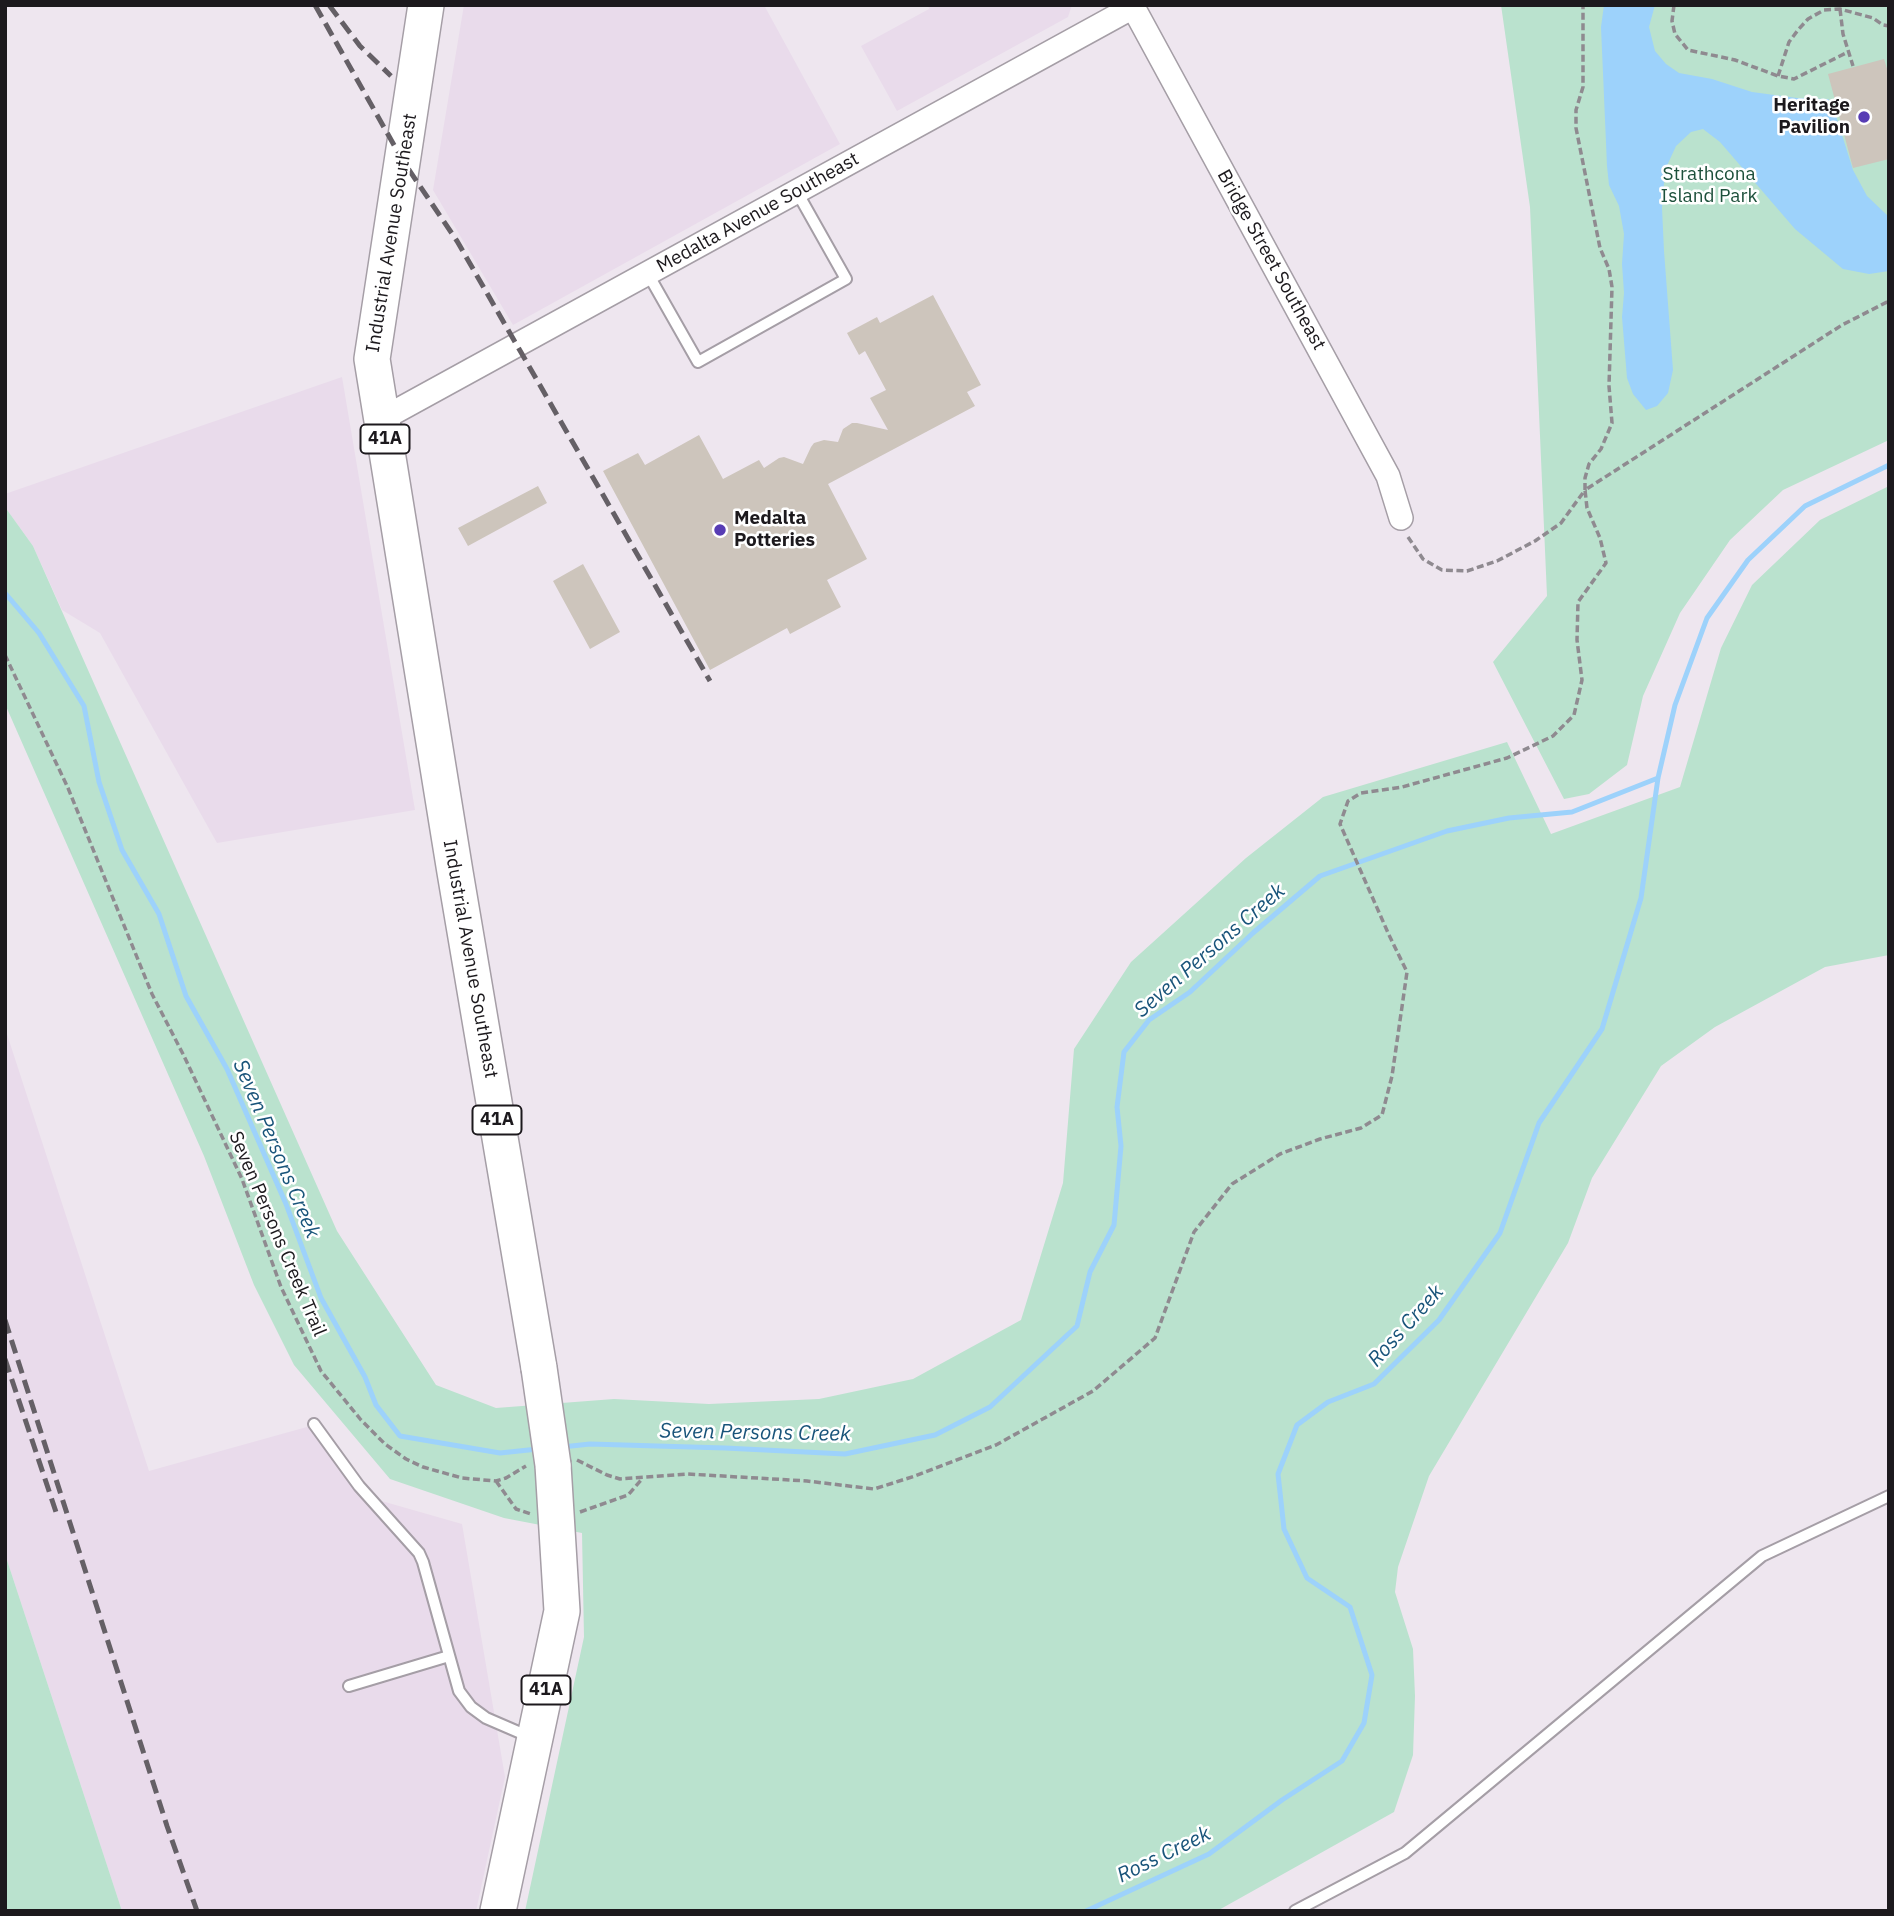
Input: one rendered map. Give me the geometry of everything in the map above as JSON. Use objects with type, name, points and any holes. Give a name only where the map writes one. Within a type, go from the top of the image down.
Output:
[{"type":"main road","name":"Industrial Avenue Southeast","points":[[426,5],[372,359],[539,1368],[553,1462],[562,1611],[498,1911]]},
{"type":"street","name":"Medalta Avenue Southeast","points":[[382,419],[1133,6]]},
{"type":"street","name":"Bridge Street Southeast","points":[[1133,6],[1388,475],[1401,518]]},
{"type":"lane","points":[[648,274],[698,362],[846,279],[797,192]]},
{"type":"lane","points":[[314,1424],[359,1486],[419,1553],[459,1691],[471,1707],[486,1718],[536,1739]]},
{"type":"lane","points":[[1295,1911],[1405,1853],[1762,1556],[1889,1496]]},
{"type":"lane","points":[[349,1686],[449,1656]]},
{"type":"path","points":[[553,1462],[620,1479],[688,1474],[807,1481],[874,1489],[996,1445],[1093,1391],[1155,1338],[1195,1233],[1232,1184],[1280,1154],[1361,1128],[1382,1115],[1392,1076],[1407,972],[1340,824],[1349,801],[1361,793],[1402,787],[1507,758],[1553,736],[1574,715],[1582,680],[1577,640],[1578,602],[1606,563],[1600,538],[1587,508],[1585,491],[1589,464],[1601,449],[1612,423],[1609,386],[1612,286],[1609,269],[1600,248],[1576,128],[1576,110],[1583,87],[1583,5]]},
{"type":"path","points":[[1674,5],[1672,21],[1675,34],[1688,50],[1735,60],[1778,76],[1794,79],[1848,52]]},
{"type":"path","points":[[1778,76],[1790,42],[1808,19],[1824,10],[1840,9],[1873,18],[1889,26]]},
{"type":"path","points":[[1840,9],[1843,34],[1853,66]]},
{"type":"path","points":[[1401,518],[1405,532],[1423,559],[1442,569],[1467,571],[1497,561],[1562,523],[1585,491],[1842,325],[1889,301]]},
{"type":"path","name":"Seven Persons Creek Trail","points":[[5,655],[68,788],[152,994],[242,1179],[281,1287],[321,1371],[361,1420],[385,1444],[406,1459],[424,1467],[462,1478],[496,1481],[553,1462]]},
{"type":"shaded area","points":[[464,5],[764,5],[840,144],[513,325],[433,190]]},
{"type":"shaded area","points":[[928,5],[1072,5],[1068,17],[897,111],[861,46],[929,9]]},
{"type":"shaded area","points":[[342,377],[415,810],[217,843],[100,633],[62,610],[33,546],[5,507],[5,494]]},
{"type":"shaded area","points":[[5,1028],[149,1471],[314,1425],[378,1500],[462,1524],[505,1777],[476,1911],[122,1911],[5,1554]]},
{"type":"green space","name":"Strathcona Island Park","points":[[1501,5],[1889,5],[1889,440],[1783,490],[1730,540],[1680,613],[1643,696],[1627,765],[1589,794],[1564,799],[1493,662],[1547,596],[1530,207]]},
{"type":"green space","points":[[1889,486],[1889,955],[1825,967],[1715,1027],[1661,1066],[1592,1178],[1568,1243],[1429,1476],[1398,1567],[1395,1592],[1413,1649],[1415,1696],[1413,1755],[1394,1812],[1217,1911],[525,1911],[584,1637],[582,1533],[504,1518],[390,1479],[294,1365],[254,1285],[204,1156],[5,704],[5,507],[33,546],[337,1231],[436,1385],[496,1408],[614,1399],[709,1404],[819,1399],[913,1379],[1021,1320],[1063,1183],[1074,1049],[1131,962],[1246,858],[1323,797],[1507,742],[1551,834],[1680,787],[1721,648],[1752,585],[1820,520]]},
{"type":"green space","points":[[5,1554],[122,1911],[5,1911]]},
{"type":"water","points":[[1604,5],[1655,5],[1649,27],[1655,51],[1666,64],[1679,73],[1712,79],[1752,92],[1828,99],[1832,103],[1853,170],[1867,196],[1889,217],[1889,271],[1869,274],[1843,269],[1795,229],[1720,142],[1703,129],[1691,132],[1676,146],[1665,170],[1662,208],[1673,370],[1668,393],[1657,406],[1646,410],[1633,394],[1627,378],[1622,317],[1624,234],[1619,206],[1609,185],[1607,166],[1601,27]]},
{"type":"building","name":"Heritage Pavilion","points":[[1884,59],[1889,75],[1889,159],[1853,168],[1828,74]]},
{"type":"building","name":"Medalta Potteries","points":[[933,295],[981,385],[967,392],[975,406],[828,484],[867,559],[827,580],[841,607],[790,634],[787,628],[710,670],[603,471],[638,453],[645,465],[699,435],[723,479],[759,460],[764,468],[784,457],[803,464],[814,443],[824,440],[838,442],[843,429],[852,423],[888,430],[870,398],[886,390],[865,351],[859,355],[847,333],[877,317],[880,323]]},
{"type":"building","points":[[538,486],[547,503],[468,546],[458,528]]},
{"type":"building","points":[[583,564],[620,632],[590,649],[553,581]]},
{"type":"waterway","name":"Ross Creek","points":[[1086,1911],[1209,1854],[1282,1800],[1342,1761],[1364,1723],[1372,1675],[1350,1607],[1307,1578],[1284,1529],[1278,1474],[1297,1425],[1328,1402],[1374,1384],[1439,1320],[1500,1233],[1539,1123],[1602,1029],[1641,898],[1658,778],[1675,705],[1707,618],[1748,560],[1805,506],[1889,465]]},
{"type":"waterway","name":"Seven Persons Creek","points":[[5,593],[39,633],[84,706],[99,782],[122,850],[159,914],[186,996],[227,1069],[286,1204],[321,1298],[365,1377],[376,1405],[400,1436],[500,1453],[538,1449]]},
{"type":"waterway","name":"Seven Persons Creek","points":[[562,1447],[590,1444],[845,1454],[935,1435],[990,1407],[1077,1326],[1090,1272],[1114,1225],[1121,1146],[1117,1107],[1124,1052],[1149,1020],[1190,992],[1320,876],[1447,831],[1509,818],[1572,812],[1658,778]]},
{"type":"railway","points":[[315,5],[403,161],[457,241],[710,681]]},
{"type":"railway","points":[[329,5],[360,46],[391,76]]},
{"type":"railway","points":[[5,1320],[167,1826],[197,1911]]},
{"type":"railway","points":[[5,1359],[56,1512]]},
{"type":"place","name":"Heritage Pavilion","points":[[1864,117]]},
{"type":"place","name":"Medalta Potteries","points":[[720,530]]}]
